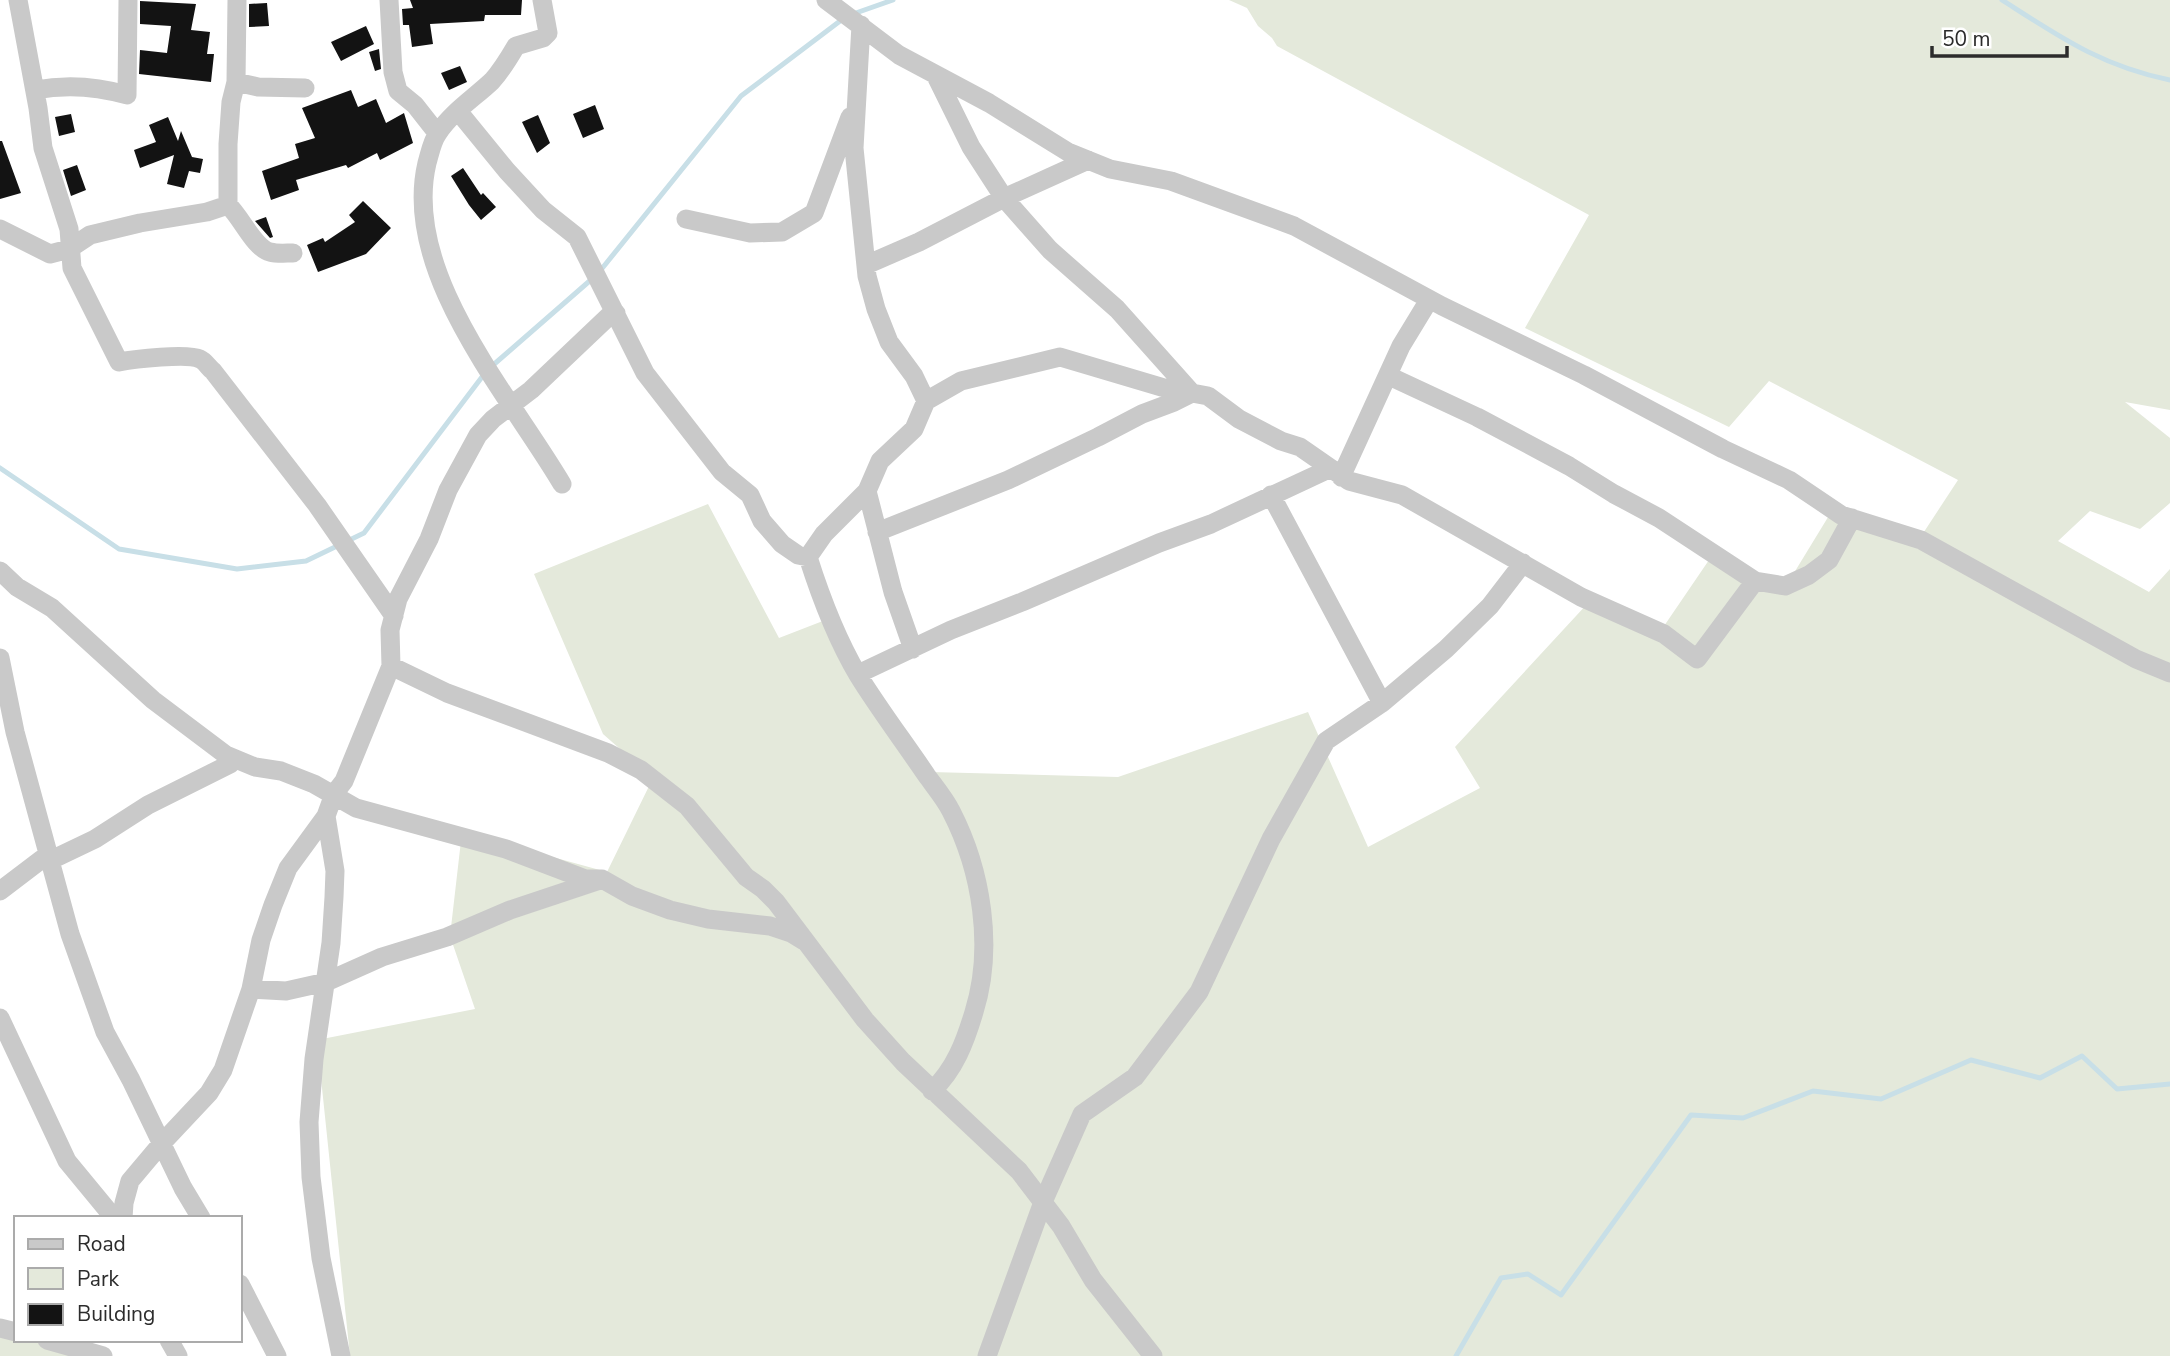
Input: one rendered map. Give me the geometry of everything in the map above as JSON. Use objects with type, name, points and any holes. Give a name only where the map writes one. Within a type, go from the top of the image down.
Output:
[{"type":"street","points":[[18,0],[43,148],[69,229],[72,268],[119,362],[182,356],[201,359],[317,505],[394,616]]},
{"type":"street","points":[[34,90],[59,86],[87,87],[127,95],[128,0]]},
{"type":"street","points":[[237,0],[236,82],[231,102],[228,144],[228,205],[239,215],[259,247],[271,252],[293,253]]},
{"type":"street","points":[[389,0],[394,72],[398,91],[415,105],[437,134]]},
{"type":"street","points":[[542,0],[548,33],[543,38],[516,46],[494,79],[437,134],[424,178],[423,215],[429,248],[472,344],[486,371],[512,404],[562,484]]},
{"type":"street","points":[[826,0],[898,55],[989,103],[1068,152],[1110,169],[1171,181],[1294,226],[1429,300],[1584,375],[1723,449],[1789,480],[1841,515],[1921,540],[2136,659],[2170,673]]},
{"type":"street","points":[[861,25],[855,157],[866,265],[876,309],[889,342],[914,376],[926,401]]},
{"type":"street","points":[[935,74],[971,147],[1004,198],[1050,250],[1117,309],[1190,394]]},
{"type":"street","points":[[236,82],[258,87],[305,88]]},
{"type":"street","points":[[686,219],[750,233],[782,232],[814,213],[856,100]]},
{"type":"street","points":[[458,111],[543,211],[577,237],[645,373],[699,445],[722,472],[750,495],[762,521],[782,544],[798,555],[808,557]]},
{"type":"street","points":[[866,265],[919,243],[1004,198],[1088,160]]},
{"type":"street","points":[[0,229],[50,254],[69,249],[90,235],[140,223],[207,212],[228,205]]},
{"type":"street","points":[[858,674],[951,630],[1211,524],[1271,495],[1335,473],[1389,376],[1401,346],[1429,300]]},
{"type":"street","points":[[123,1216],[130,1181],[209,1093],[223,1070],[251,989],[261,940],[288,868],[326,816],[334,794],[344,781],[391,666],[390,630],[398,599],[424,551],[448,489],[478,435],[493,419],[609,316],[616,313]]},
{"type":"street","points":[[808,557],[824,534],[867,491],[880,461],[914,429],[926,401],[961,381],[1060,357],[1190,394],[1208,396],[1239,419],[1281,441],[1300,447],[1349,481],[1402,495],[1581,597],[1664,634],[1697,659],[1755,581]]},
{"type":"street","points":[[1389,376],[1477,417],[1569,466],[1614,494],[1659,517],[1755,581],[1785,586],[1809,575],[1829,560],[1853,518]]},
{"type":"street","points":[[877,533],[1008,480],[1142,414],[1190,394]]},
{"type":"street","points":[[867,491],[893,592],[913,649]]},
{"type":"street","points":[[1271,495],[1382,703]]},
{"type":"street","points":[[808,557],[821,598],[858,674],[951,810],[971,858],[981,907],[984,954],[980,995],[963,1048],[946,1078],[932,1091]]},
{"type":"street","points":[[986,1356],[1043,1202],[1082,1114],[1136,1077],[1199,992],[1270,839],[1326,741],[1382,703],[1446,649],[1481,614],[1523,563]]},
{"type":"street","points":[[0,571],[17,587],[52,608],[153,700],[235,759],[255,767],[281,771],[314,784],[356,808],[506,849],[585,879],[602,879],[632,896],[670,910],[708,919],[770,926],[792,933],[805,941]]},
{"type":"street","points":[[0,658],[15,732],[70,934],[106,1032],[200,1216]]},
{"type":"street","points":[[391,666],[471,703],[608,753],[641,770],[687,806],[746,877],[776,902],[865,1020],[932,1091],[1019,1171],[1061,1226],[1093,1280],[1153,1356]]},
{"type":"street","points":[[0,891],[42,859],[48,859],[94,839],[148,805],[235,759]]},
{"type":"street","points":[[326,816],[335,871],[331,943],[314,1059],[309,1122],[311,1177],[321,1258],[341,1356]]},
{"type":"street","points":[[251,989],[286,991],[326,982],[382,957],[447,937],[510,910],[602,879]]},
{"type":"street","points":[[0,1018],[67,1161],[112,1216]]},
{"type":"street","points":[[242,1288],[277,1356]]},
{"type":"street","points":[[54,1342],[103,1356]]},
{"type":"green space","points":[[1229,0],[2170,0],[2170,410],[2125,402],[2170,438],[2170,503],[2140,529],[2090,511],[2058,541],[2149,592],[2170,569],[2170,1356],[350,1356],[317,1040],[475,1009],[450,936],[462,832],[607,872],[653,778],[603,734],[534,574],[708,504],[779,638],[828,619],[930,772],[1118,777],[1308,712],[1368,847],[1480,788],[1455,747],[1588,603],[1662,629],[1709,560],[1786,586],[1833,509],[1918,541],[1958,480],[1769,381],[1729,427],[1525,328],[1589,215],[1277,46],[1258,26],[1247,8]]},
{"type":"green space","points":[[0,1327],[14,1338],[14,1342],[62,1342],[107,1356],[0,1356]]},
{"type":"building","points":[[410,0],[522,0],[521,15],[485,15],[484,21],[430,24],[433,44],[412,47],[409,25],[403,25],[402,9],[413,8]]},
{"type":"building","points":[[140,1],[196,4],[191,30],[210,32],[207,54],[214,54],[211,82],[139,74],[140,50],[167,53],[171,26],[140,24]]},
{"type":"building","points":[[267,3],[269,26],[249,27],[249,4]]},
{"type":"building","points":[[366,26],[374,44],[341,61],[331,42]]},
{"type":"building","points":[[379,49],[381,69],[375,71],[369,52]]},
{"type":"building","points":[[460,66],[467,82],[449,90],[441,73]]},
{"type":"building","points":[[351,90],[358,107],[376,99],[386,123],[404,113],[413,143],[380,160],[377,153],[348,168],[346,165],[296,180],[299,190],[271,200],[262,171],[299,158],[295,144],[315,138],[302,108]]},
{"type":"building","points":[[595,105],[604,129],[583,138],[573,114]]},
{"type":"building","points":[[71,114],[75,132],[59,136],[55,117]]},
{"type":"building","points":[[538,115],[550,143],[537,153],[522,122]]},
{"type":"building","points":[[168,117],[178,141],[181,131],[192,157],[203,159],[200,173],[189,171],[184,188],[167,184],[174,155],[140,168],[134,150],[156,142],[149,125]]},
{"type":"building","points":[[0,141],[21,193],[0,199]]},
{"type":"building","points":[[77,165],[86,190],[71,196],[63,170]]},
{"type":"building","points":[[463,168],[481,195],[483,193],[496,207],[481,220],[451,176]]},
{"type":"building","points":[[363,201],[391,228],[366,254],[318,272],[307,245],[323,238],[325,242],[355,222],[349,215]]},
{"type":"building","points":[[266,217],[273,237],[270,238],[255,221]]},
{"type":"waterway","points":[[853,14],[893,0]]},
{"type":"waterway","points":[[2002,0],[2082,49],[2123,67],[2170,80]]},
{"type":"waterway","points":[[600,271],[741,96],[844,18]]},
{"type":"waterway","points":[[492,366],[593,278]]},
{"type":"waterway","points":[[0,468],[119,549],[237,569],[306,561],[364,533],[485,373]]},
{"type":"waterway","points":[[1456,1356],[1501,1278],[1528,1274],[1561,1295],[1691,1115],[1743,1118],[1813,1091],[1881,1099],[1971,1060],[2040,1078],[2082,1056],[2117,1089],[2170,1084]]}]
